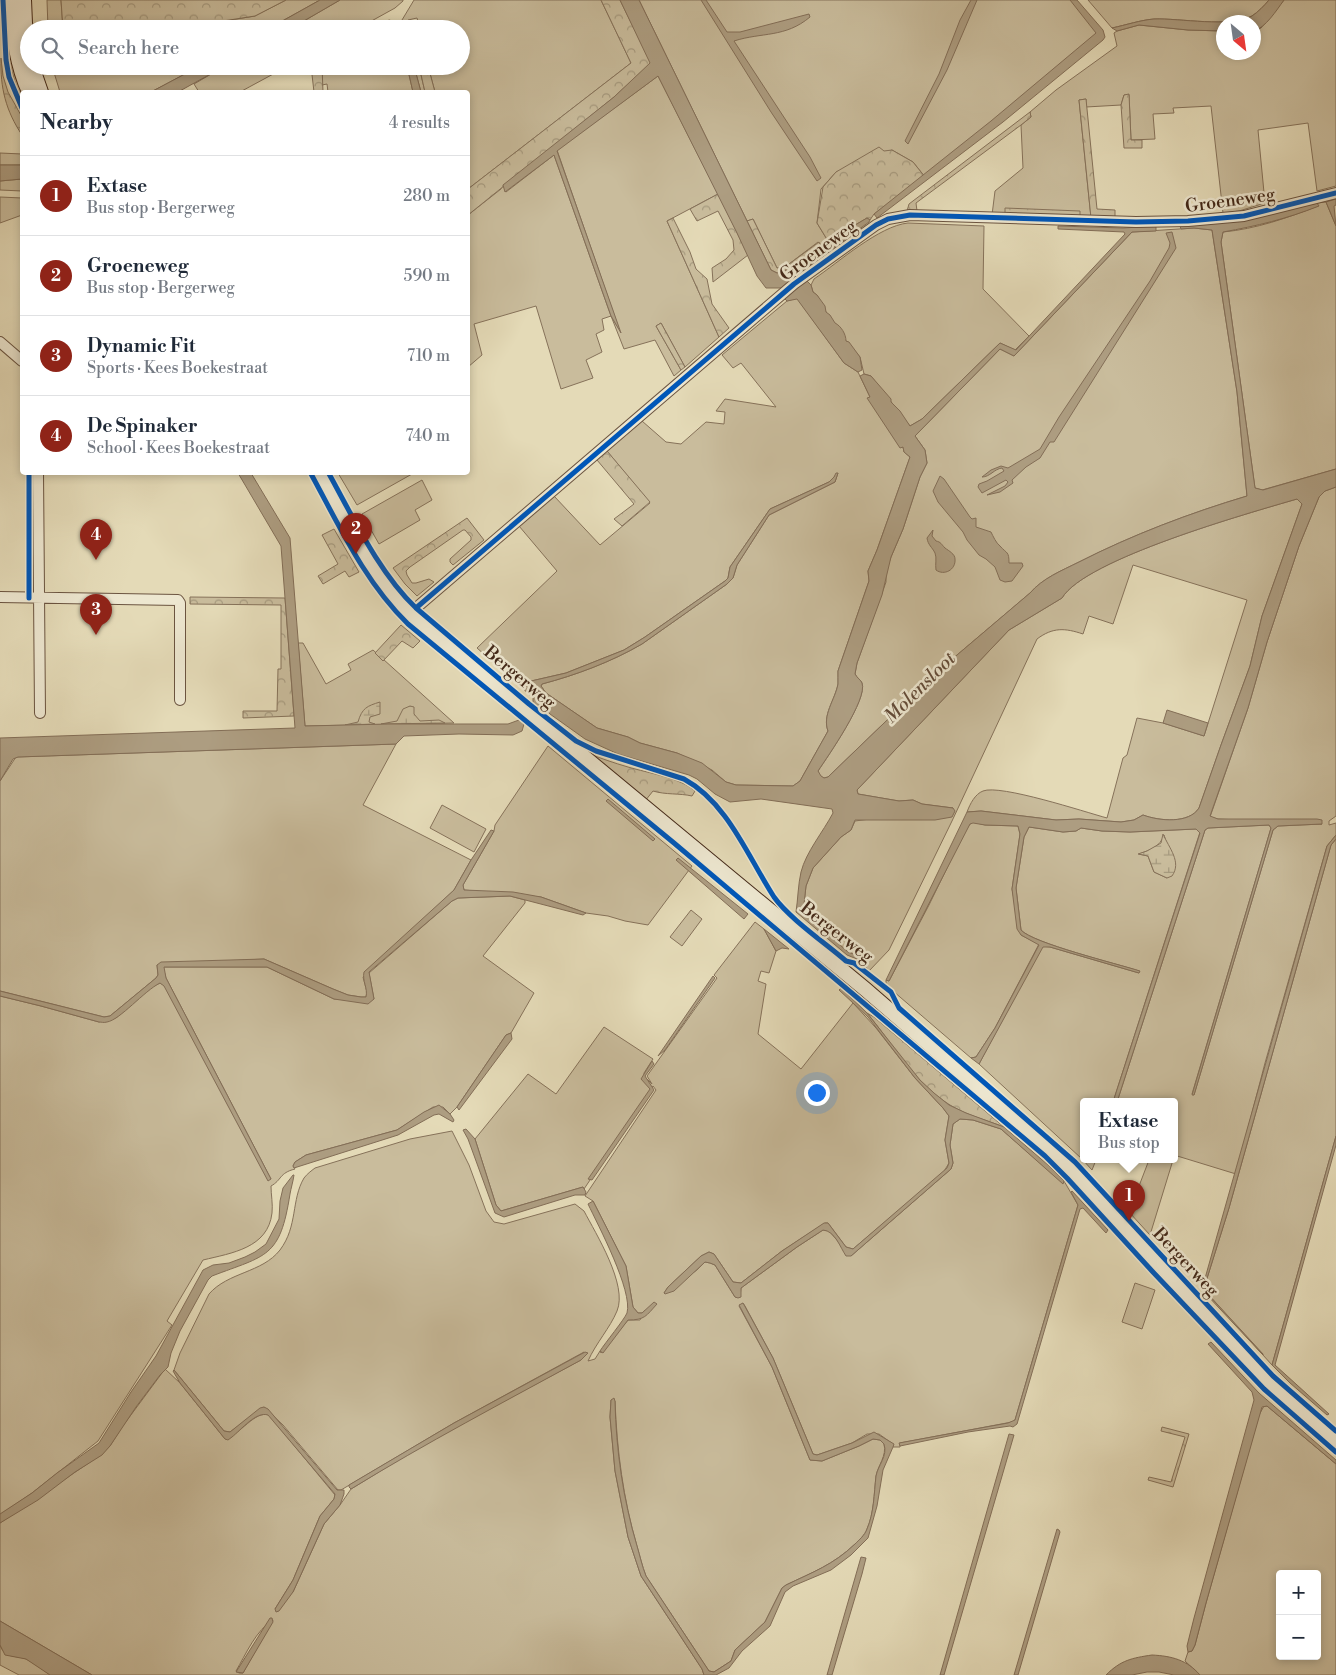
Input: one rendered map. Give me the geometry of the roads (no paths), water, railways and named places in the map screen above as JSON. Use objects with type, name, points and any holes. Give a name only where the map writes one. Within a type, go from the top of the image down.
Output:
[{"type":"main road","points":[[12,0],[13,34],[20,65]]},
{"type":"main road","points":[[24,0],[25,20]]},
{"type":"main road","points":[[23,75],[28,90]]},
{"type":"main road","points":[[35,75],[40,90]]},
{"type":"main road","name":"Bergerweg","points":[[321,475],[381,581],[398,602],[417,607],[529,713],[865,989],[1040,1140],[1068,1167],[1264,1378],[1336,1442]]},
{"type":"street","name":"Groeneweg","points":[[417,607],[790,287],[869,230],[888,219],[910,216],[1136,222],[1188,221],[1244,216],[1336,193]]},
{"type":"street","points":[[0,342],[20,359]]},
{"type":"street","points":[[38,475],[40,713]]},
{"type":"street","points":[[0,597],[178,600],[180,603],[180,700]]},
{"type":"place","name":"Groeneweg","points":[[356,554]]},
{"type":"place","name":"De Spinaker","points":[[96,560]]},
{"type":"place","name":"Dynamic Fit","points":[[96,635]]},
{"type":"place","name":"Extase","points":[[1129,1221]]},
{"type":"water label","name":"Molensloot","points":[[919,687]]}]
